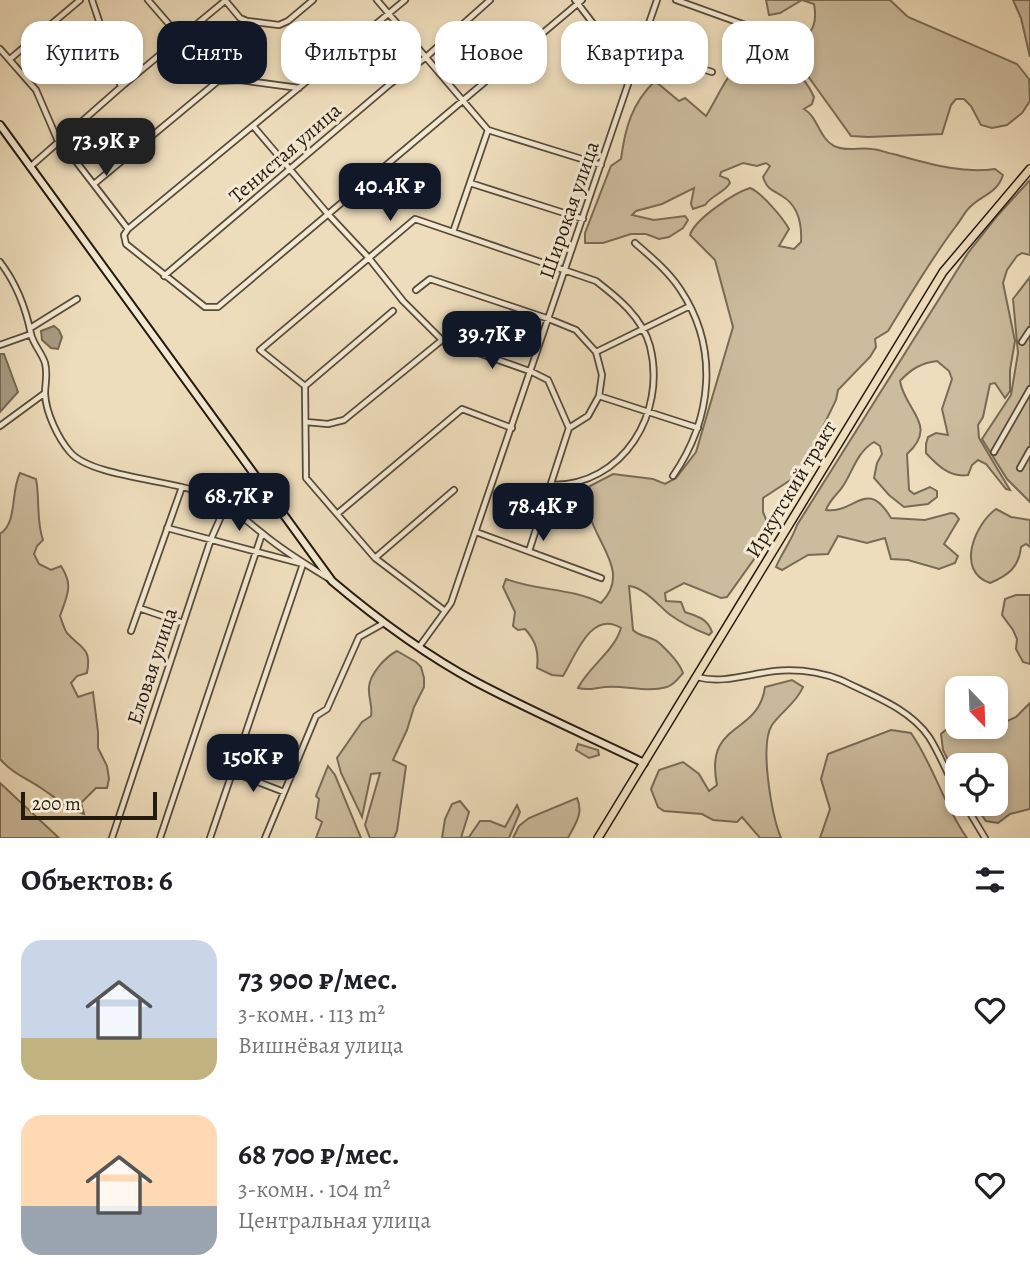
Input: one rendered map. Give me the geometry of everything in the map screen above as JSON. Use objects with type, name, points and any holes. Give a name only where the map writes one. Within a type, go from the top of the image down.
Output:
[{"type":"main road","name":"Иркутский тракт","points":[[598,838],[943,272],[1030,169]]},
{"type":"street","points":[[10,59],[80,0]]},
{"type":"street","points":[[92,0],[121,87]]},
{"type":"street","points":[[148,0],[166,21]]},
{"type":"street","points":[[199,21],[225,0],[240,18],[247,22],[279,25],[288,21],[313,0]]},
{"type":"street","points":[[377,0],[488,130],[601,165]]},
{"type":"street","points":[[405,0],[128,229],[124,236],[126,244],[205,307],[218,307],[578,1],[592,21]]},
{"type":"street","name":"Тенистая улица","points":[[164,276],[390,84],[425,58],[490,0]]},
{"type":"street","name":"Широкая улица","points":[[650,21],[657,0]]},
{"type":"street","points":[[676,0],[737,21]]},
{"type":"street","points":[[0,49],[36,90],[58,141],[128,229]]},
{"type":"street","points":[[30,168],[157,56]]},
{"type":"street","points":[[708,71],[712,72]]},
{"type":"street","points":[[94,184],[214,84]]},
{"type":"street","points":[[267,84],[300,88]]},
{"type":"street","name":"Широкая улица","points":[[419,647],[451,603],[628,84]]},
{"type":"street","points":[[0,125],[332,580]]},
{"type":"street","points":[[254,127],[327,213],[369,257],[403,302],[442,340],[548,380],[569,428]]},
{"type":"street","points":[[453,232],[488,130]]},
{"type":"street","points":[[470,183],[583,219]]},
{"type":"street","points":[[445,611],[375,558],[306,478],[305,386],[260,349],[415,219],[596,281],[619,298],[636,318],[649,344],[653,370],[652,396],[641,430],[625,454],[607,470],[584,481],[551,485]]},
{"type":"street","points":[[635,243],[667,273],[690,306],[699,327],[707,374],[705,400],[698,428],[689,453],[673,476]]},
{"type":"street","points":[[0,262],[32,327],[31,334],[44,361],[47,410],[69,452],[100,469],[182,487],[205,494],[226,505],[303,564],[332,580],[384,623],[419,647],[475,681],[644,763]]},
{"type":"street","points":[[416,290],[429,279],[549,319],[576,330],[596,352],[602,375],[599,396],[588,416],[569,428],[529,551]]},
{"type":"street","points":[[32,327],[77,299]]},
{"type":"street","points":[[596,352],[690,306]]},
{"type":"street","points":[[305,386],[393,311]]},
{"type":"street","points":[[1022,342],[1030,330]]},
{"type":"street","points":[[0,345],[31,334]]},
{"type":"street","points":[[306,422],[328,424],[344,420],[442,340]]},
{"type":"street","points":[[994,452],[1030,391]]},
{"type":"street","points":[[0,426],[45,393]]},
{"type":"street","points":[[599,396],[698,428]]},
{"type":"street","points":[[337,514],[461,409],[512,428]]},
{"type":"street","points":[[1020,468],[1030,450]]},
{"type":"street","points":[[131,631],[182,487]]},
{"type":"street","points":[[375,558],[454,490]]},
{"type":"street","name":"Еловая улица","points":[[112,838],[211,539],[226,505]]},
{"type":"street","points":[[167,528],[303,564]]},
{"type":"street","points":[[475,532],[601,578]]},
{"type":"street","points":[[160,838],[262,534]]},
{"type":"street","points":[[210,838],[303,564]]},
{"type":"street","points":[[139,608],[183,624]]},
{"type":"street","points":[[265,838],[316,716],[327,709],[359,636],[384,623]]},
{"type":"street","points":[[696,677],[713,681],[793,670],[841,680],[901,710],[921,727],[945,767]]},
{"type":"street","points":[[232,772],[284,792]]},
{"type":"street","points":[[972,816],[985,838]]},
{"type":"shaded area","points":[[766,0],[802,0],[780,13],[769,15]]},
{"type":"shaded area","points":[[802,0],[890,0],[908,17],[1017,64],[1029,79],[1030,101],[1022,113],[1007,125],[992,128],[981,125],[964,99],[956,99],[951,105],[942,134],[851,136],[814,84],[814,4]]},
{"type":"shaded area","points":[[1013,0],[1030,0],[1030,57],[1021,18]]},
{"type":"shaded area","points":[[652,84],[659,84],[679,101],[685,98],[706,116],[724,84],[806,84],[814,97],[812,104],[804,109],[834,146],[843,149],[877,150],[956,169],[995,169],[1003,175],[997,186],[966,212],[929,264],[888,331],[875,339],[876,347],[870,357],[838,390],[836,400],[798,475],[763,498],[763,512],[772,534],[727,597],[721,598],[684,583],[665,593],[666,601],[681,602],[685,612],[705,621],[712,632],[709,635],[683,623],[646,593],[629,586],[633,630],[658,642],[669,652],[683,673],[674,683],[659,689],[578,688],[613,644],[621,628],[610,624],[593,630],[579,647],[563,676],[552,675],[537,668],[536,647],[529,633],[513,626],[515,612],[503,587],[506,579],[590,598],[601,603],[611,589],[613,575],[610,561],[590,518],[587,502],[590,486],[613,474],[653,479],[665,484],[676,478],[696,452],[733,327],[715,260],[690,235],[699,222],[716,207],[750,188],[771,206],[789,229],[779,246],[794,249],[801,242],[796,210],[788,200],[770,189],[763,177],[770,166],[766,163],[757,166],[743,163],[721,172],[720,176],[728,179],[730,183],[705,205],[693,209],[691,204],[694,188],[632,215],[654,220],[685,216],[688,220],[683,228],[669,237],[659,239],[646,234],[631,234],[603,243],[585,243],[585,233],[611,166],[621,159],[627,126],[647,89]]},
{"type":"shaded area","points":[[1030,180],[1030,255],[1022,253],[1017,256],[1007,270],[1003,283],[1015,341],[1010,391],[1005,398],[995,383],[990,384],[983,417],[978,425],[979,438],[1010,490],[1006,489],[986,464],[978,460],[972,465],[968,475],[955,475],[944,470],[926,453],[928,437],[936,433],[948,435],[942,409],[952,379],[949,371],[937,361],[926,363],[912,370],[900,381],[920,426],[916,444],[907,454],[909,490],[914,494],[930,487],[937,491],[937,497],[928,504],[904,507],[889,495],[874,478],[882,454],[880,446],[874,442],[859,456],[826,510],[836,510],[868,499],[883,506],[891,518],[925,520],[955,514],[959,519],[944,544],[958,556],[955,563],[939,569],[908,560],[891,559],[885,538],[867,543],[838,536],[828,554],[808,555],[782,570],[776,567],[797,525],[968,253]]},
{"type":"shaded area","points":[[1030,277],[1030,502],[1007,479],[982,439],[1011,395],[1018,353],[1013,299]]},
{"type":"shaded area","points":[[54,326],[62,337],[58,349],[51,348],[42,340],[41,331]]},
{"type":"shaded area","points":[[0,354],[4,354],[18,392],[0,412]]},
{"type":"shaded area","points":[[20,473],[36,479],[43,540],[34,554],[39,564],[51,570],[61,566],[65,573],[68,591],[60,616],[67,633],[84,649],[88,658],[87,673],[77,676],[71,683],[78,697],[93,692],[98,748],[107,766],[109,779],[107,788],[96,788],[81,803],[84,814],[14,772],[0,759],[0,534],[6,529],[12,515]]},
{"type":"shaded area","points":[[996,509],[1011,517],[1030,520],[1030,547],[1026,544],[1021,547],[1012,570],[990,583],[979,577],[971,558],[972,547],[981,525]]},
{"type":"shaded area","points":[[1016,595],[1030,595],[1030,664],[1023,662],[1016,649],[1017,639],[1013,630],[1002,615],[1005,599]]},
{"type":"shaded area","points":[[397,651],[421,667],[424,687],[393,760],[406,766],[397,831],[394,838],[370,838],[365,825],[380,773],[371,774],[362,817],[341,773],[337,758],[362,722],[371,716],[369,691],[375,671]]},
{"type":"shaded area","points":[[792,680],[803,687],[772,725],[767,748],[771,798],[781,838],[760,838],[742,817],[737,822],[713,820],[702,814],[664,811],[658,807],[651,789],[659,770],[683,762],[699,774],[709,791],[717,785],[715,764],[718,749],[725,739],[753,714],[765,687]]},
{"type":"shaded area","points":[[1030,703],[1030,809],[1008,816],[1008,753],[945,754],[941,734],[945,731],[945,739],[1008,739],[1008,721],[1016,717]]},
{"type":"shaded area","points":[[891,730],[911,733],[945,798],[945,816],[954,816],[967,838],[820,838],[830,809],[821,779],[828,754]]},
{"type":"shaded area","points":[[578,744],[598,750],[599,755],[589,758],[576,750]]},
{"type":"shaded area","points":[[328,766],[335,775],[361,838],[316,838],[322,822],[316,818],[319,799],[316,796]]},
{"type":"shaded area","points":[[0,783],[59,838],[0,838]]},
{"type":"shaded area","points":[[577,798],[579,814],[568,838],[513,838],[519,826],[529,818]]},
{"type":"shaded area","points":[[460,801],[469,812],[461,838],[442,838],[445,819],[452,804]]},
{"type":"shaded area","points":[[517,805],[520,812],[509,838],[461,838],[469,837],[480,821],[490,821],[505,827]]},
{"type":"shaded area","points":[[982,816],[1007,816],[998,823],[986,821]]}]
